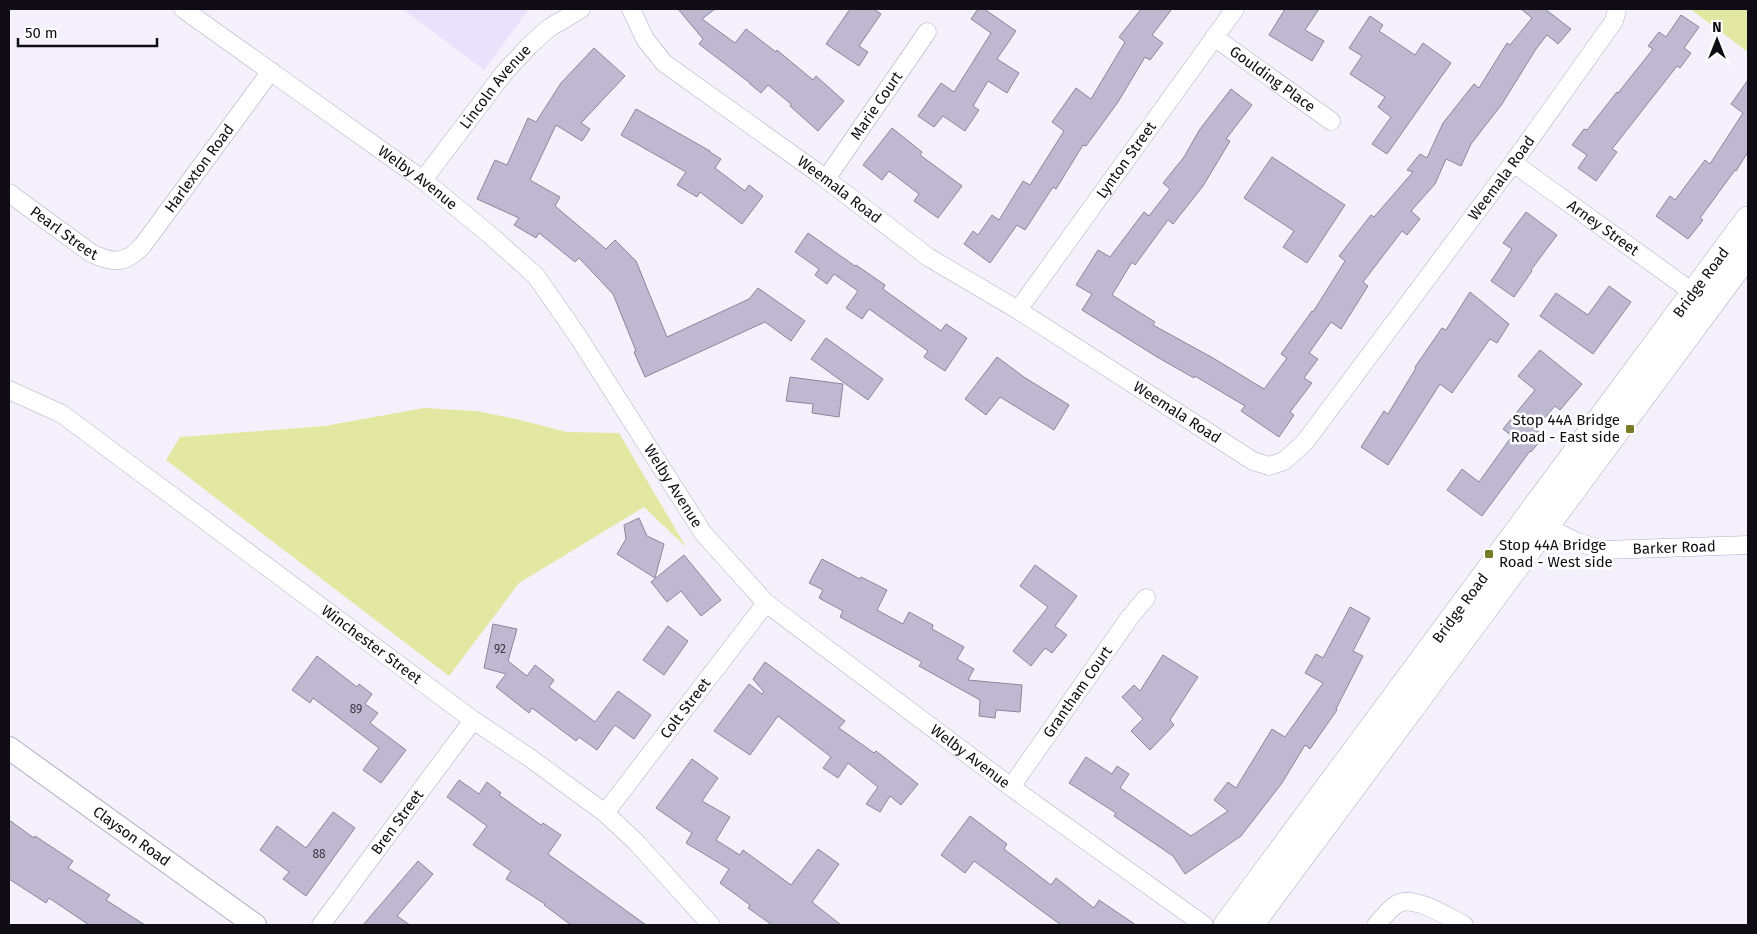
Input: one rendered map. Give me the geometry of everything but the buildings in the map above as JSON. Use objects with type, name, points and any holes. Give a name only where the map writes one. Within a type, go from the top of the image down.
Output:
[{"type":"main road","name":"Bridge Road","points":[[1252,925],[1537,522],[1701,300],[1748,219]]},
{"type":"main road","name":"Bridge Road","points":[[1701,300],[1748,254]]},
{"type":"main road","name":"Bridge Road","points":[[1226,925],[1537,522]]},
{"type":"street","name":"Welby Avenue","points":[[184,9],[423,180],[536,276],[576,334],[703,532],[766,603],[1011,787],[1204,925]]},
{"type":"street","name":"Lincoln Avenue","points":[[423,180],[504,73],[529,46],[550,28],[581,9]]},
{"type":"street","name":"Weemala Road","points":[[631,9],[645,39],[664,63],[826,179],[928,257],[1018,310],[1253,461],[1268,466],[1284,461],[1305,442],[1513,162],[1614,21],[1617,9]]},
{"type":"street","name":"Lynton Street","points":[[1018,310],[1234,9]]},
{"type":"street","name":"Marie Court","points":[[826,179],[927,32]]},
{"type":"street","name":"Goulding Place","points":[[1214,37],[1330,122]]},
{"type":"street","name":"Harlexton Road","points":[[122,261],[136,253],[143,245],[271,71]]},
{"type":"street","name":"Arney Street","points":[[1513,162],[1701,300]]},
{"type":"street","name":"Pearl Street","points":[[9,193],[91,253],[104,259],[122,261]]},
{"type":"street","name":"Winchester Street","points":[[9,390],[62,414],[473,720],[530,758],[605,813],[636,842],[711,925]]},
{"type":"street","name":"Barker Road","points":[[1537,522],[1577,542],[1604,550],[1748,545]]},
{"type":"street","name":"Grantham Court","points":[[1011,787],[1146,598]]},
{"type":"street","name":"Colt Street","points":[[605,813],[766,603]]},
{"type":"street","name":"Bren Street","points":[[321,925],[473,720]]},
{"type":"street","name":"Clayson Road","points":[[9,748],[255,925]]},
{"type":"street","points":[[1376,925],[1399,903],[1409,902],[1423,904],[1464,925]]},
{"type":"shaded area","points":[[402,9],[529,9],[484,70]]},
{"type":"green space","points":[[1690,9],[1748,9],[1748,52]]},
{"type":"green space","points":[[424,408],[476,411],[567,432],[619,433],[686,547],[644,507],[519,583],[449,676],[166,460],[180,437],[325,426]]},
{"type":"place","name":"Stop 44A Bridge Road - East side","points":[[1630,429]]},
{"type":"place","name":"Stop 44A Bridge Road - West side","points":[[1489,554]]}]
